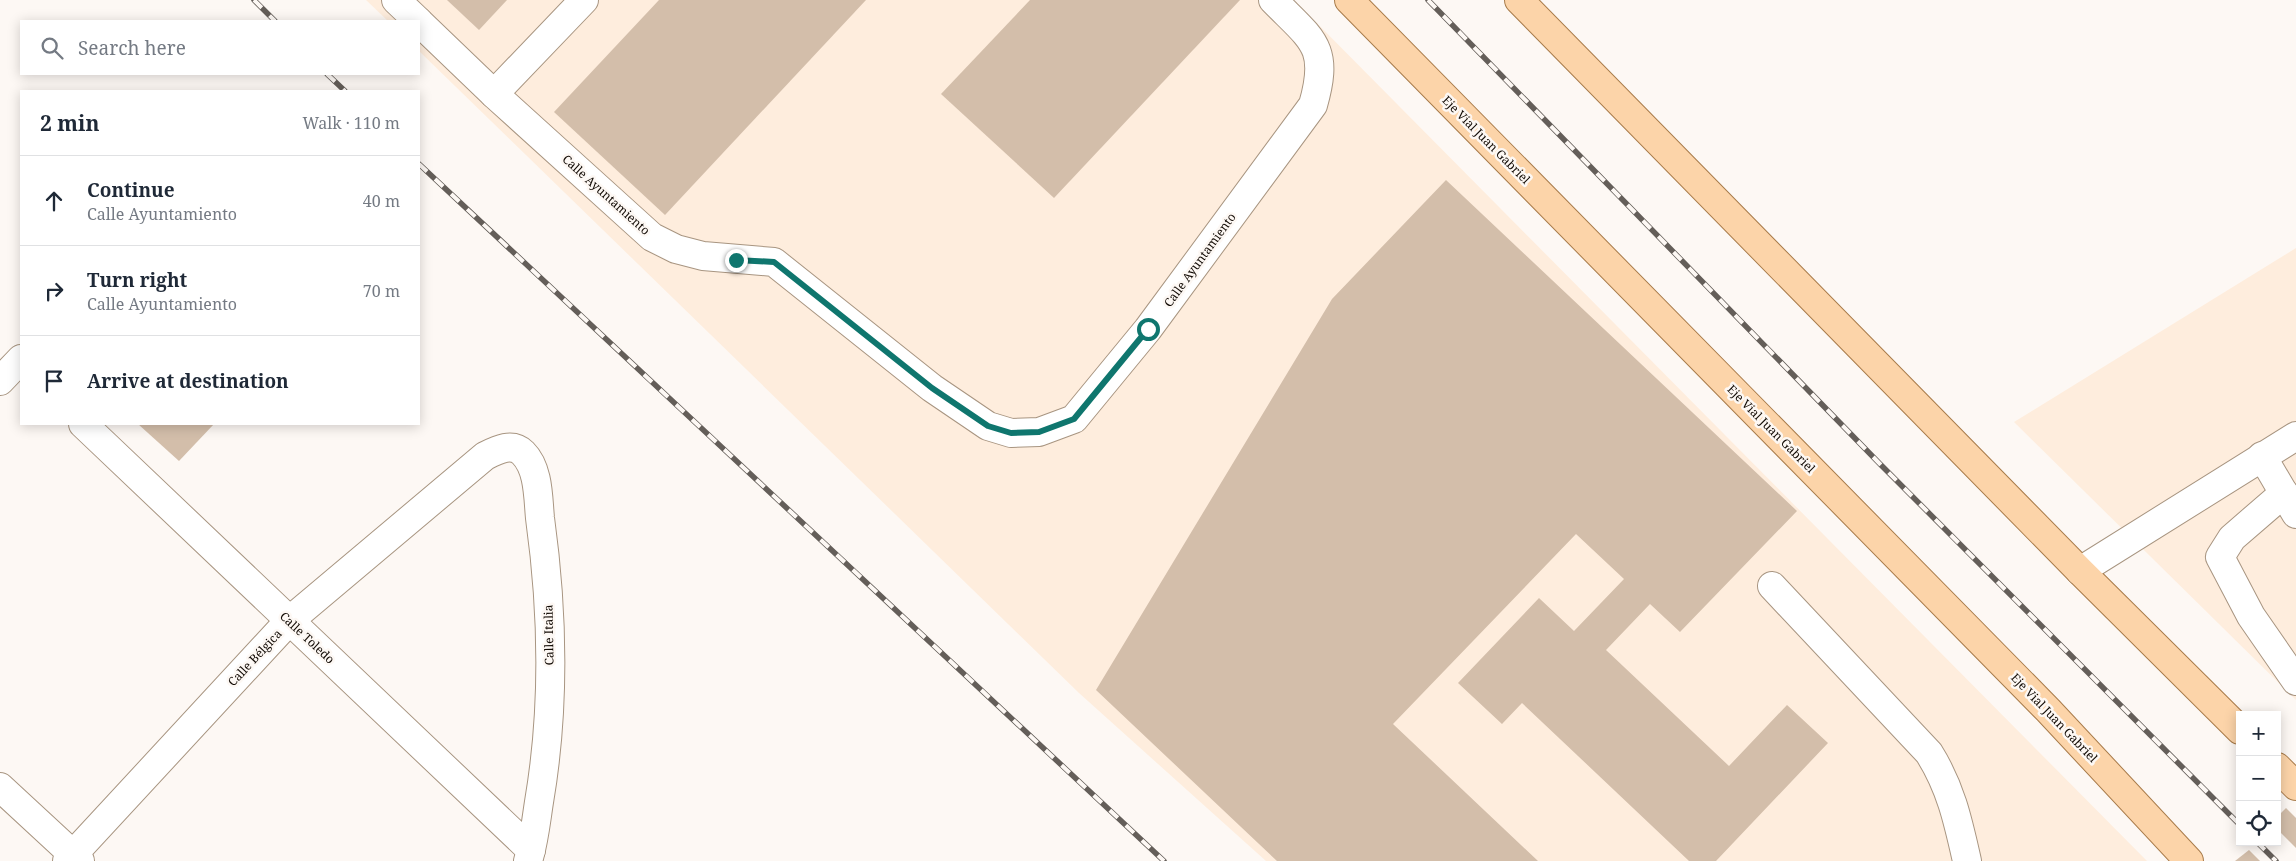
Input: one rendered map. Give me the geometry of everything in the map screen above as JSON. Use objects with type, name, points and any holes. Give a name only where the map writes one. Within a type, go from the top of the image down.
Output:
[{"type":"main road","name":"Eje Vial Juan Gabriel","points":[[1349,0],[2048,710],[2189,861]]},
{"type":"main road","points":[[1519,0],[2080,571],[2236,726]]},
{"type":"main road","points":[[2281,771],[2296,786]]},
{"type":"street","name":"Calle Ayuntamiento","points":[[396,0],[416,20]]},
{"type":"street","points":[[494,94],[584,0]]},
{"type":"street","name":"Calle Ayuntamiento","points":[[420,24],[494,94],[652,237],[676,249],[703,256],[774,262],[932,388],[988,426],[1011,433],[1039,432],[1074,419],[1148,329],[1313,105],[1320,71],[1320,55],[1312,40],[1273,0]]},
{"type":"street","name":"Calle Toledo","points":[[84,425],[529,855]]},
{"type":"street","points":[[2080,571],[2296,436]]},
{"type":"street","name":"Calle Italia","points":[[485,456],[496,450],[514,448],[522,452],[528,459],[534,472],[542,526],[550,635],[550,702],[545,764],[529,855]]},
{"type":"street","name":"Calle Bélgica","points":[[73,859],[289,621],[485,456]]},
{"type":"street","points":[[2262,456],[2290,504],[2232,538],[2220,557],[2251,616],[2296,681]]},
{"type":"street","points":[[1772,586],[1930,753],[1943,776],[1955,807],[1967,861]]},
{"type":"street","points":[[0,787],[73,859]]},
{"type":"shaded area","points":[[366,0],[1294,0],[2147,861],[1266,861],[1079,693],[420,52],[420,20],[387,20]]},
{"type":"shaded area","points":[[2296,248],[2296,700],[2014,422]]},
{"type":"building","points":[[447,0],[507,0],[479,30]]},
{"type":"building","points":[[659,0],[866,0],[665,215],[554,112]]},
{"type":"building","points":[[1030,0],[1240,0],[1054,198],[941,94]]},
{"type":"building","points":[[1446,180],[1797,511],[1680,632],[1650,604],[1606,650],[1729,766],[1787,705],[1828,743],[1716,861],[1689,861],[1522,703],[1502,724],[1458,683],[1539,598],[1574,631],[1624,579],[1576,534],[1393,724],[1538,861],[1277,861],[1096,690],[1332,299]]},
{"type":"building","points":[[139,425],[213,425],[179,461]]},
{"type":"building","points":[[2286,808],[2296,818],[2296,848],[2281,833],[2281,813]]},
{"type":"building","points":[[2249,850],[2260,861],[2235,861]]},
{"type":"railway","points":[[254,0],[274,20]]},
{"type":"railway","points":[[1428,0],[1880,464],[2236,821]]},
{"type":"railway","points":[[328,75],[344,90]]},
{"type":"railway","points":[[420,165],[1164,861]]},
{"type":"railway","points":[[2261,846],[2276,861]]},
{"type":"route","points":[[736,260],[774,262],[932,388],[988,426],[1011,433],[1039,432],[1074,419],[1148,329]]}]
